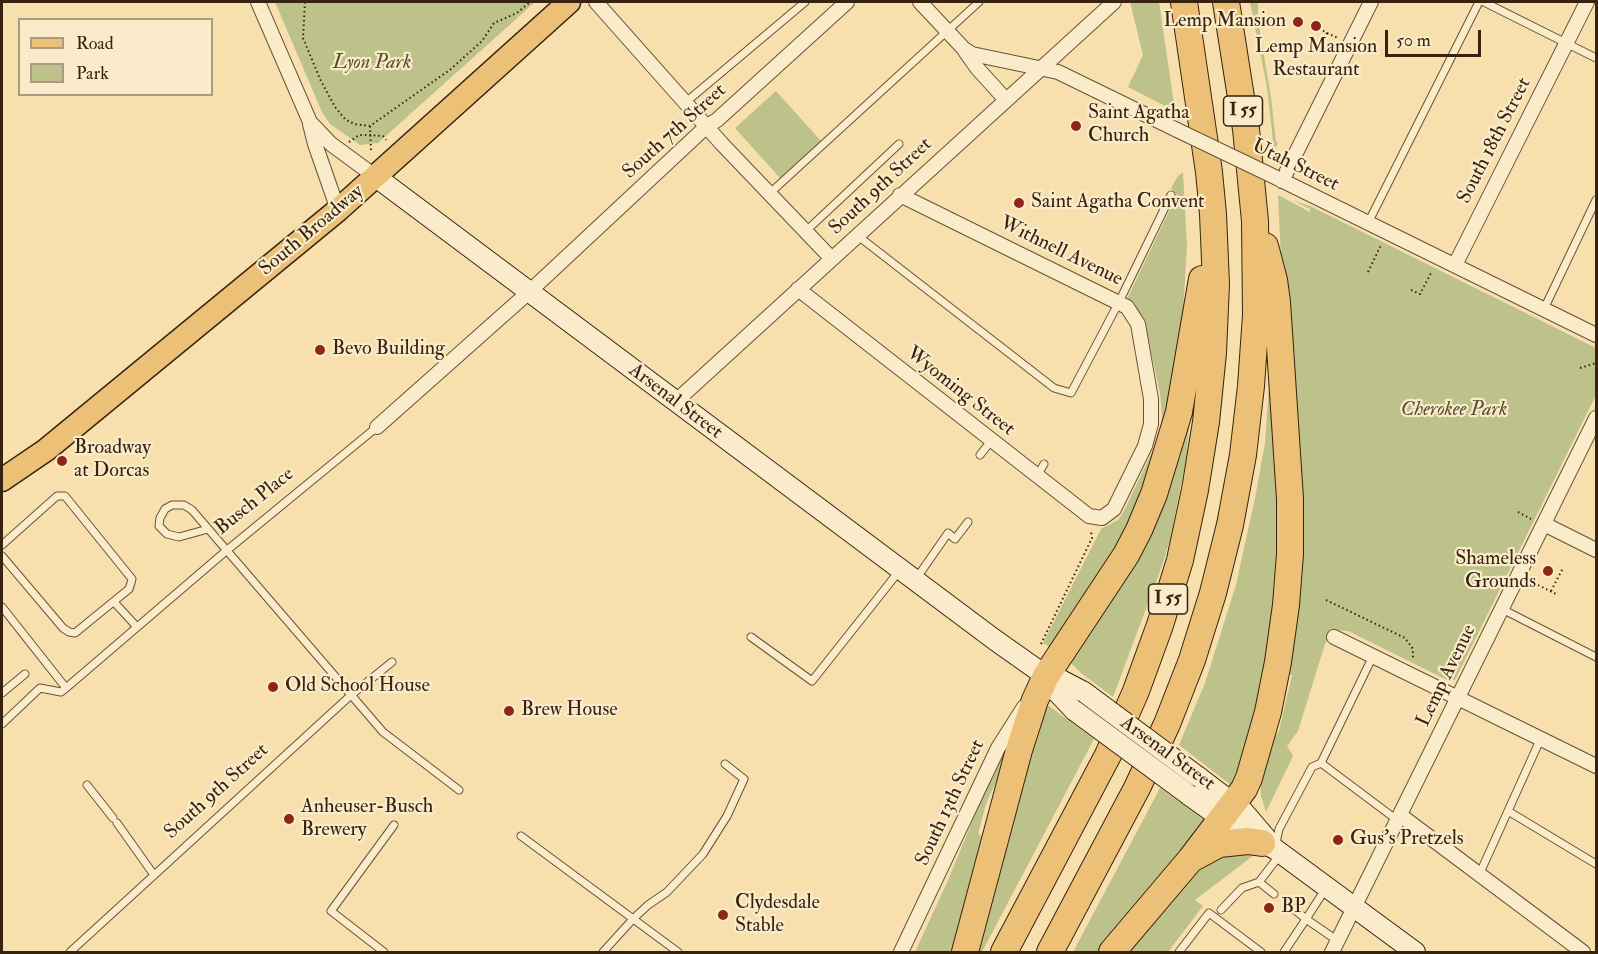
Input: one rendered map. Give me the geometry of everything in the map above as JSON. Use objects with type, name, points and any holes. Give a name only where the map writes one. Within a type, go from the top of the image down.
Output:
[{"type":"highway","name":"I 55","points":[[1004,952],[1076,819],[1113,745],[1136,691],[1180,560],[1196,490],[1213,353],[1216,284],[1213,214],[1204,124],[1184,2]]},
{"type":"highway","name":"I 55","points":[[1050,952],[1137,788],[1167,724],[1213,593],[1230,525],[1241,467],[1251,386],[1256,315],[1255,221],[1246,129],[1226,2]]},
{"type":"highway","points":[[965,952],[1035,700],[1046,676],[1114,575],[1139,530],[1154,494],[1179,412],[1213,214]]},
{"type":"highway","points":[[1112,952],[1190,860],[1248,783],[1268,712],[1278,663],[1290,554],[1288,440],[1277,302],[1269,257],[1255,221]]},
{"type":"highway","points":[[1190,860],[1219,844],[1248,841],[1273,848]]},
{"type":"main road","name":"South Broadway","points":[[2,480],[46,450],[338,210],[569,2]]},
{"type":"main road","name":"Arsenal Street","points":[[376,177],[908,576],[1046,676],[1061,680],[1084,692],[1197,776],[1228,811],[1273,848],[1415,952]]},
{"type":"main road","name":"South Broadway","points":[[2,496],[46,450]]},
{"type":"main road","name":"Arsenal Street","points":[[1046,676],[1054,690],[1075,711],[1189,795],[1228,811]]},
{"type":"street","name":"Arsenal Street","points":[[258,2],[310,122],[315,144],[338,210]]},
{"type":"street","points":[[596,2],[706,126],[832,259]]},
{"type":"street","name":"South 7th Street","points":[[529,292],[706,126],[717,120],[848,2]]},
{"type":"street","name":"Utah Street","points":[[920,2],[964,49],[976,56],[1041,67],[1065,75],[1596,335]]},
{"type":"street","name":"South 9th Street","points":[[675,402],[1114,2]]},
{"type":"street","points":[[1279,179],[1371,2]]},
{"type":"street","name":"South 18th Street","points":[[1455,265],[1587,2]]},
{"type":"street","points":[[964,49],[977,68],[1006,100]]},
{"type":"street","name":"Arsenal Street","points":[[310,122],[331,144],[376,177]]},
{"type":"street","name":"Withnell Avenue","points":[[900,195],[1128,307],[1138,324],[1151,399],[1151,424],[1145,446],[1114,509],[1102,518]]},
{"type":"street","name":"Wyoming Street","points":[[798,289],[991,441],[1040,470],[1089,516],[1102,518]]},
{"type":"street","name":"Busch Place","points":[[377,427],[529,292]]},
{"type":"street","name":"Lemp Avenue","points":[[1335,947],[1502,609],[1537,521],[1591,440],[1596,418]]},
{"type":"street","points":[[1537,521],[1596,550]]},
{"type":"street","points":[[1334,637],[1596,766]]},
{"type":"street","name":"South 13th Street","points":[[901,952],[998,748],[1046,676]]},
{"type":"street","points":[[1398,817],[1583,952]]},
{"type":"lane","points":[[770,193],[979,2]]},
{"type":"lane","points":[[1368,223],[1479,2]]},
{"type":"lane","points":[[1484,2],[1596,58]]},
{"type":"lane","points":[[686,102],[800,3]]},
{"type":"lane","points":[[806,231],[899,144]]},
{"type":"lane","points":[[858,236],[1054,387],[1071,393],[1119,302],[1171,195]]},
{"type":"lane","points":[[1544,309],[1596,200]]},
{"type":"lane","name":"Busch Place","points":[[66,688],[226,551],[377,427]]},
{"type":"lane","points":[[980,455],[991,441]]},
{"type":"lane","points":[[2,545],[57,496],[65,496],[132,579],[129,589],[114,602],[75,633],[69,632],[63,628],[2,556]]},
{"type":"lane","points":[[208,529],[179,537],[167,534],[159,526],[160,518],[165,509],[172,505],[184,505],[192,510],[383,732],[459,789]]},
{"type":"lane","points":[[751,637],[812,681],[948,533],[955,538],[969,522]]},
{"type":"lane","points":[[114,602],[137,627]]},
{"type":"lane","points":[[2,607],[66,688],[61,692],[40,688],[2,724]]},
{"type":"lane","points":[[1502,609],[1596,657]]},
{"type":"lane","points":[[1221,910],[1242,888],[1259,882],[1279,828],[1312,767],[1320,763],[1373,656]]},
{"type":"lane","name":"South 9th Street","points":[[70,952],[350,696],[392,662]]},
{"type":"lane","points":[[2,693],[25,674]]},
{"type":"lane","points":[[1479,875],[1541,738]]},
{"type":"lane","points":[[1320,763],[1398,817]]},
{"type":"lane","points":[[603,952],[633,919],[667,892],[703,854],[727,816],[744,779],[725,764]]},
{"type":"lane","points":[[87,785],[154,875]]},
{"type":"lane","points":[[1508,811],[1596,864]]},
{"type":"lane","points":[[384,952],[331,911],[394,825]]},
{"type":"lane","points":[[521,836],[678,952]]},
{"type":"lane","points":[[1259,882],[1274,894]]},
{"type":"lane","points":[[1284,952],[1326,887]]},
{"type":"lane","points":[[1289,905],[1306,918],[1335,947]]},
{"type":"lane","points":[[1179,952],[1209,913],[1261,952]]},
{"type":"path","points":[[305,2],[303,38],[325,88],[345,119],[354,124],[370,126],[451,69],[482,41],[494,23],[517,13],[530,2]]},
{"type":"path","points":[[1320,29],[1338,38]]},
{"type":"path","points":[[1311,44],[1319,46],[1327,33]]},
{"type":"path","points":[[370,126],[371,151]]},
{"type":"path","points":[[349,142],[359,135],[383,136],[386,140]]},
{"type":"path","points":[[1368,272],[1381,245]]},
{"type":"path","points":[[1411,290],[1420,295],[1432,271]]},
{"type":"path","points":[[1580,368],[1596,363]]},
{"type":"path","points":[[1518,512],[1537,521]]},
{"type":"path","points":[[1041,644],[1092,538],[1091,531]]},
{"type":"path","points":[[1551,591],[1563,568]]},
{"type":"path","points":[[1530,581],[1558,595]]},
{"type":"path","points":[[1326,600],[1405,638],[1413,649],[1413,658]]},
{"type":"green space","name":"Lyon Park","points":[[275,2],[535,2],[378,143],[360,145],[330,124],[322,112]]},
{"type":"green space","points":[[1130,2],[1159,2],[1175,111],[1128,87],[1143,55]]},
{"type":"green space","points":[[1250,2],[1258,2],[1258,20],[1276,142],[1278,143],[1275,149],[1279,153],[1275,159],[1267,87]]},
{"type":"green space","points":[[776,91],[822,142],[781,179],[735,128]]},
{"type":"green space","points":[[1183,172],[1187,246],[1181,345],[1173,394],[1151,472],[1122,540],[1050,647],[1043,643],[1101,529],[1118,520],[1124,511],[1155,446],[1161,428],[1160,393],[1145,325],[1127,299],[1177,195],[1171,188]]},
{"type":"green space","name":"Cherokee Park","points":[[1278,195],[1310,212],[1310,209],[1292,200],[1310,206],[1596,348],[1596,395],[1455,680],[1447,680],[1348,631],[1333,630],[1325,644],[1298,731],[1287,746],[1293,756],[1266,812],[1261,796],[1260,778],[1265,752],[1279,731],[1292,675],[1288,674],[1285,347]]},
{"type":"green space","points":[[1270,372],[1283,560],[1253,741],[1232,786],[1179,745],[1205,683],[1236,585],[1265,443]]},
{"type":"green space","points":[[1193,390],[1186,460],[1170,539],[1113,697],[1081,673],[1067,659]]},
{"type":"green space","points":[[1045,703],[1094,739],[982,952],[971,952]]},
{"type":"green space","points":[[1012,739],[986,804],[978,834],[981,835],[978,872],[959,952],[915,952],[949,878],[990,778]]},
{"type":"green space","points":[[1160,788],[1209,823],[1101,952],[1073,952]]},
{"type":"green space","points":[[1244,851],[1254,855],[1195,900],[1203,906],[1168,952],[1122,952],[1210,856]]},
{"type":"place","name":"Lemp Mansion","points":[[1298,22]]},
{"type":"place","name":"Lemp Mansion Restaurant","points":[[1316,26]]},
{"type":"place","name":"Saint Agatha Church","points":[[1076,126]]},
{"type":"place","name":"Saint Agatha Convent","points":[[1019,203]]},
{"type":"place","name":"Bevo Building","points":[[320,350]]},
{"type":"place","name":"Broadway at Dorcas","points":[[62,461]]},
{"type":"place","name":"Shameless Grounds","points":[[1548,571]]},
{"type":"place","name":"Old School House","points":[[273,687]]},
{"type":"place","name":"Brew House","points":[[509,711]]},
{"type":"place","name":"Anheuser-Busch Brewery","points":[[289,819]]},
{"type":"place","name":"Gus's Pretzels","points":[[1338,840]]},
{"type":"place","name":"BP","points":[[1269,908]]},
{"type":"place","name":"Clydesdale Stable","points":[[723,915]]}]
